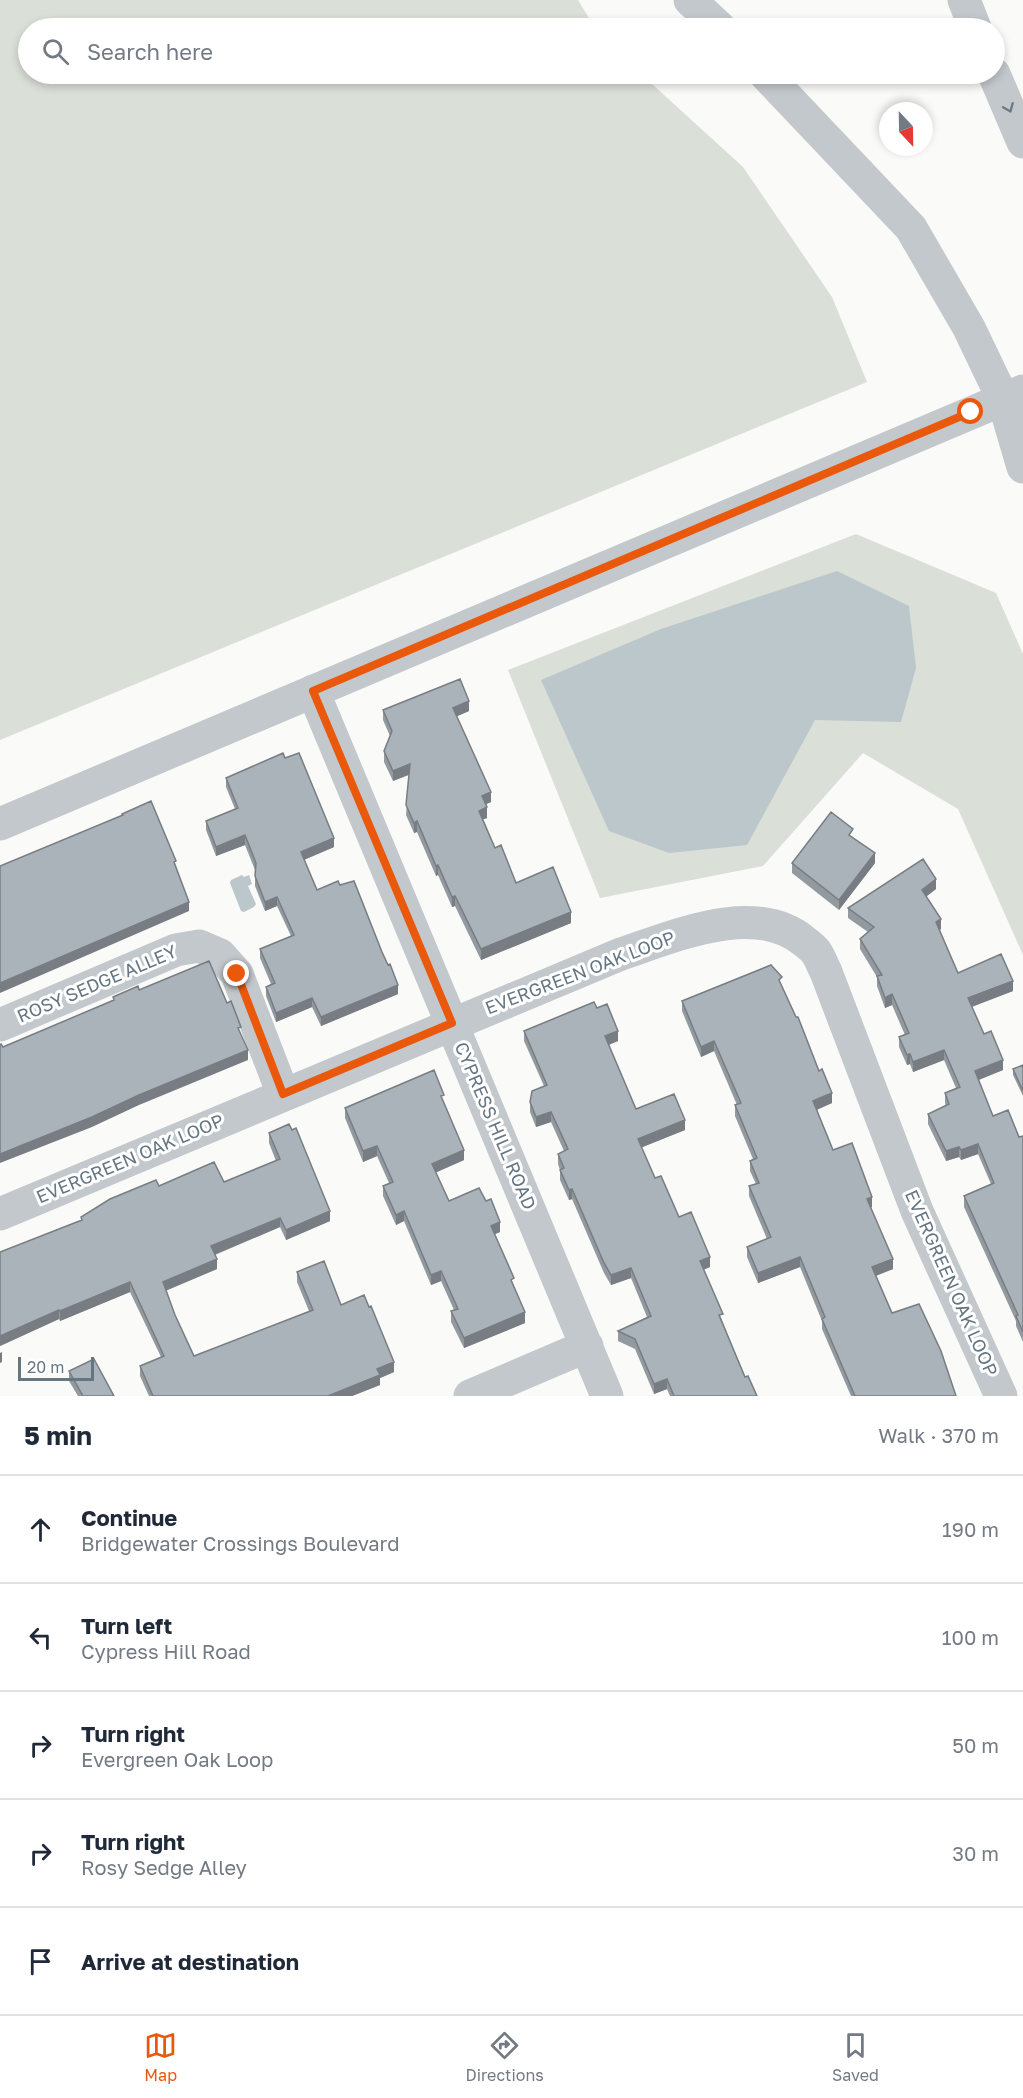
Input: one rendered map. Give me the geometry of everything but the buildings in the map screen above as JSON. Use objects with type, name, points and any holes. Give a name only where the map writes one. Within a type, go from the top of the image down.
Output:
[{"type":"street","points":[[690,0],[709,18]]},
{"type":"street","points":[[963,0],[971,18]]},
{"type":"street","points":[[774,84],[911,228],[969,328],[1013,395],[1023,467]]},
{"type":"street","points":[[998,84],[1023,142]]},
{"type":"street","points":[[0,824],[1013,395]]},
{"type":"street","name":"CYPRESS HILL ROAD","points":[[313,691],[607,1396]]},
{"type":"street","name":"EVERGREEN OAK LOOP","points":[[0,1214],[621,954],[676,936],[748,921],[771,924],[794,933],[815,951],[826,972],[917,1211],[1001,1396]]},
{"type":"street","name":"ROSY SEDGE ALLEY","points":[[0,1025],[176,950],[199,946],[220,955],[237,974],[283,1094]]},
{"type":"street","points":[[470,1396],[587,1346]]},
{"type":"shaded area","points":[[0,0],[578,0],[589,18],[18,18],[18,84],[652,84],[743,167],[832,297],[867,382],[0,740]]},
{"type":"shaded area","points":[[856,534],[996,593],[1023,654],[1023,955],[958,809],[863,753],[763,866],[600,898],[508,670]]},
{"type":"shaded area","points":[[837,571],[909,606],[916,668],[901,722],[815,720],[747,845],[669,853],[609,831],[541,680],[661,629]]},
{"type":"shaded area","points":[[242,875],[244,877],[249,875],[252,884],[248,886],[256,904],[244,912],[241,911],[230,883],[231,880]]},
{"type":"route","points":[[237,974],[283,1094],[452,1023],[313,691],[971,412]]}]
